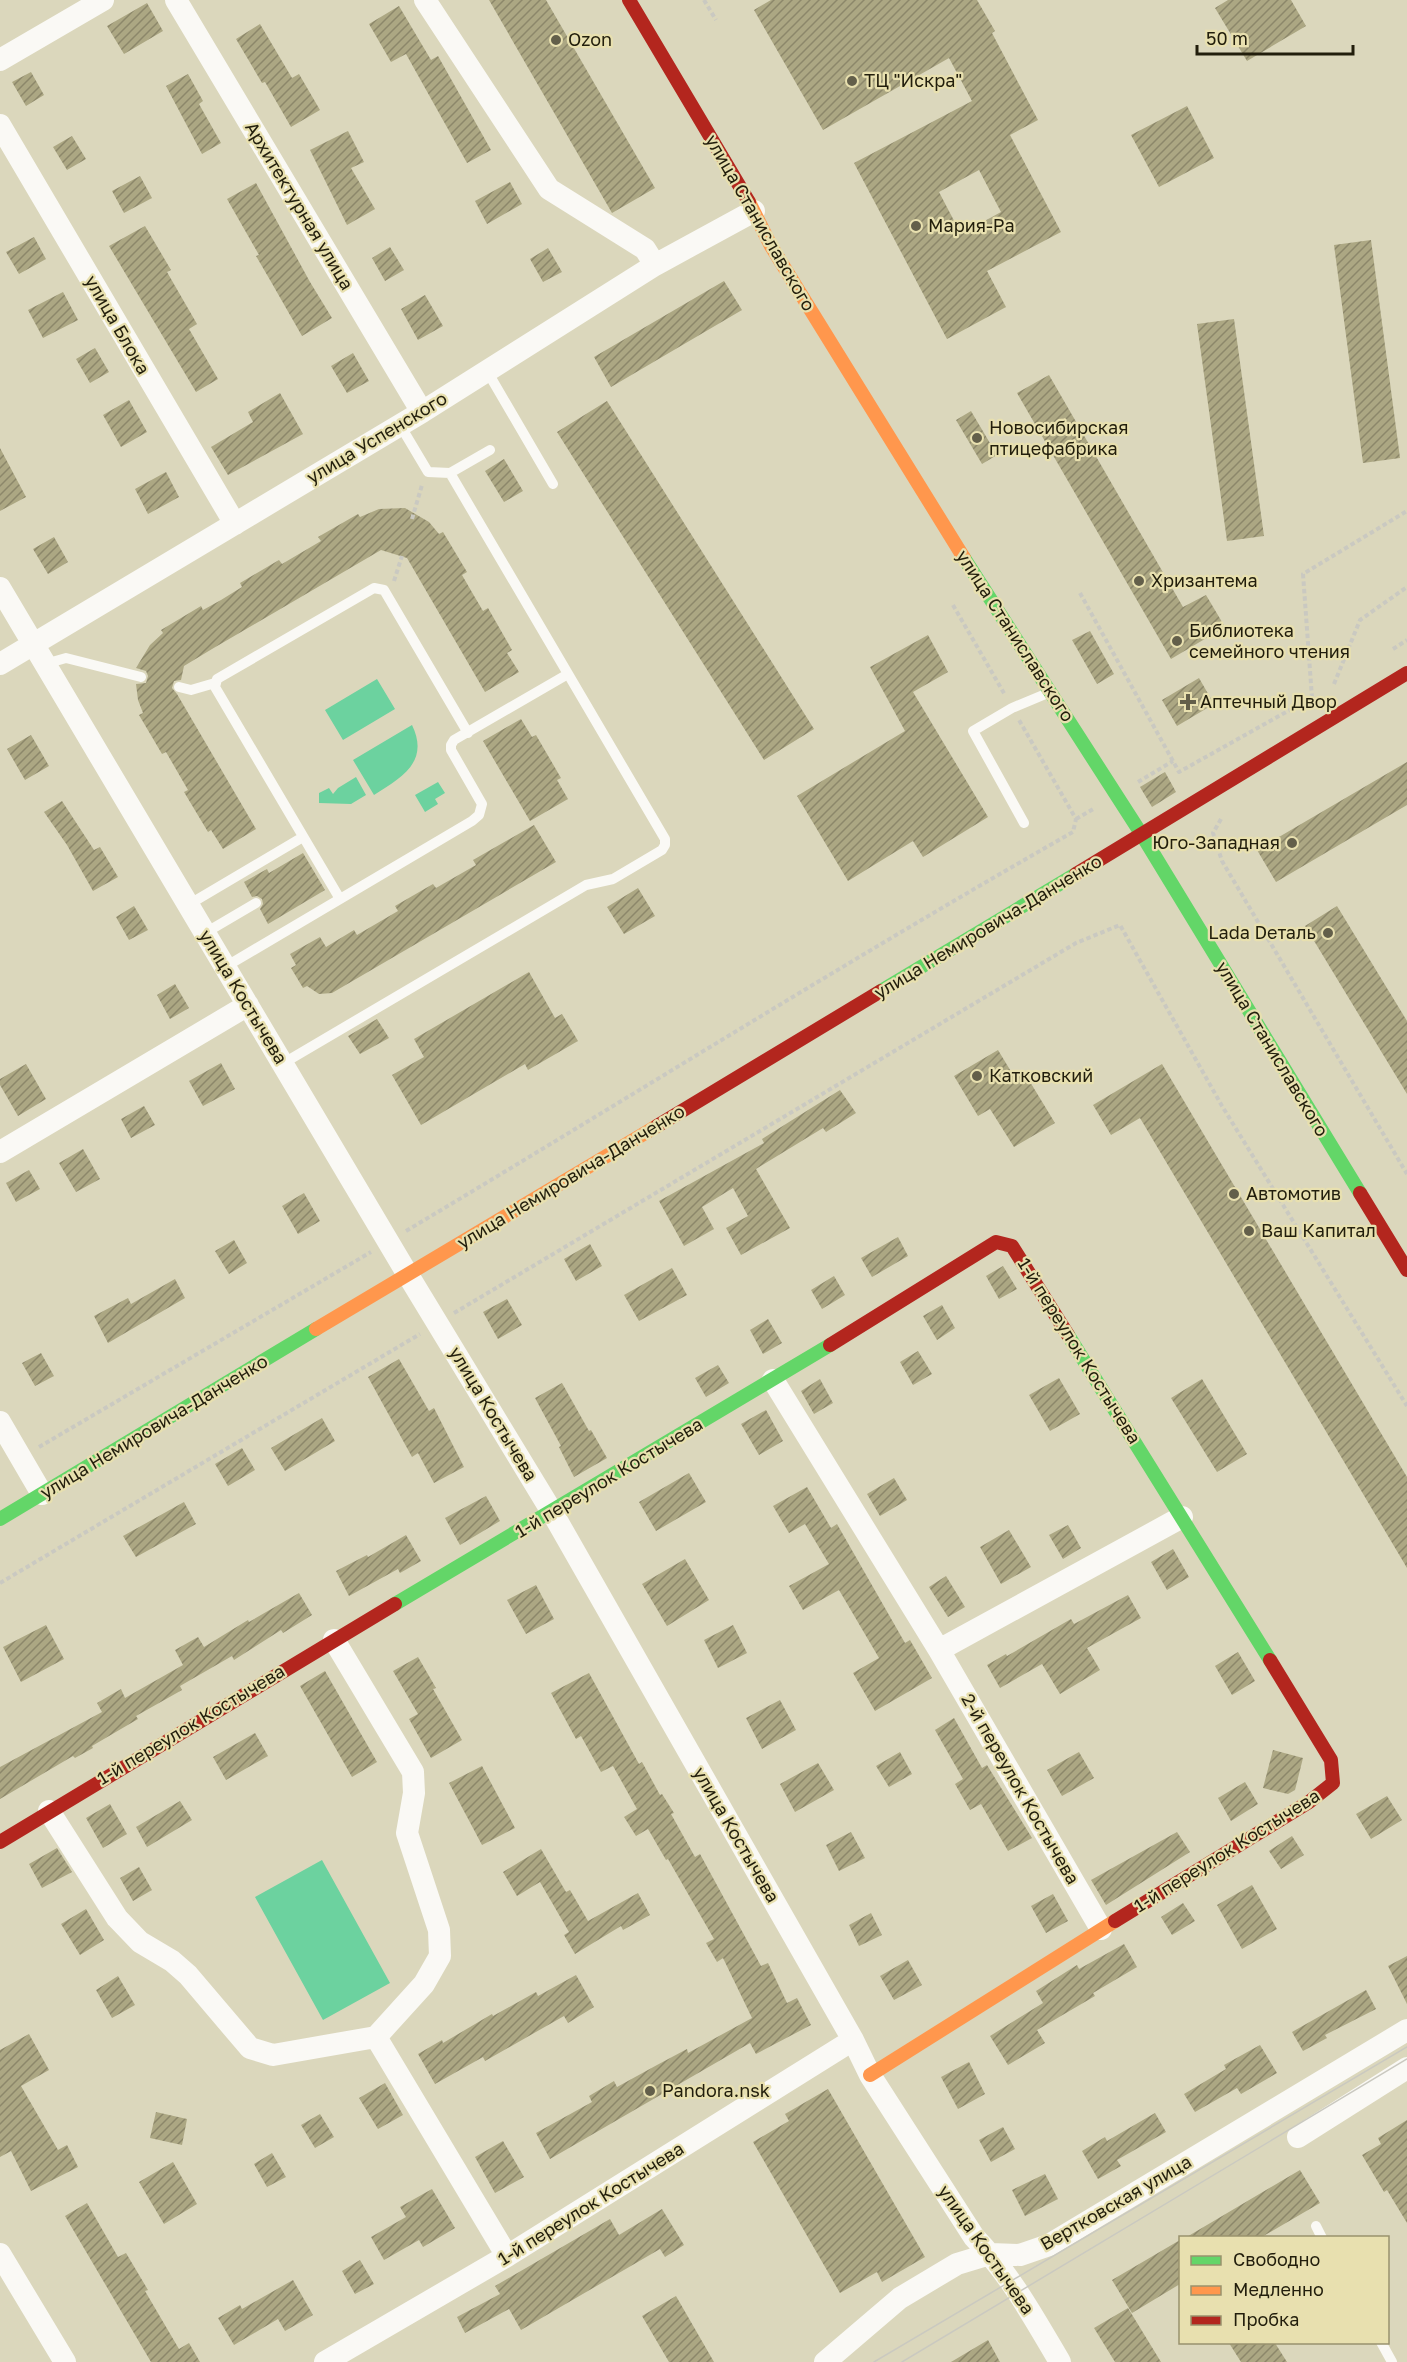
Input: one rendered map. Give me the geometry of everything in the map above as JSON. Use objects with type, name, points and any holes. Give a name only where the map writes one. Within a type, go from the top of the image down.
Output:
[{"type":"street","points":[[0,60],[103,0]]},
{"type":"street","name":"Архитектурная улица","points":[[176,0],[422,412]]},
{"type":"street","points":[[425,0],[549,189],[645,249],[655,265]]},
{"type":"street","name":"улица Станиславского","points":[[629,0],[754,211],[771,246],[923,493],[1142,835],[1407,1270]]},
{"type":"street","name":"улица Блока","points":[[0,125],[235,524]]},
{"type":"street","name":"улица Успенского","points":[[0,664],[39,654],[235,524],[422,412],[655,265],[754,211]]},
{"type":"street","name":"улица Костычева","points":[[0,588],[408,1275],[552,1512],[853,2040],[870,2075],[974,2237],[1019,2292],[1060,2362]]},
{"type":"street","name":"улица Немировича-Данченко","points":[[0,1519],[1142,835],[1407,673]]},
{"type":"street","points":[[1,1149],[248,1005]]},
{"type":"street","name":"1-й переулок Костычева","points":[[0,1842],[334,1640],[773,1380],[996,1242],[1012,1246],[1182,1517],[1331,1761],[1333,1783],[1309,1802],[1101,1929],[870,2075]]},
{"type":"street","name":"2-й переулок Костычева","points":[[773,1380],[939,1650],[1101,1929]]},
{"type":"street","points":[[0,1422],[42,1494]]},
{"type":"street","points":[[939,1650],[1182,1517]]},
{"type":"street","points":[[49,1811],[117,1918],[140,1942],[172,1961],[188,1975],[249,2048],[273,2055],[376,2037],[424,1984],[440,1956],[439,1930],[407,1833],[414,1793],[412,1772],[334,1640]]},
{"type":"street","name":"Вертковская улица","points":[[825,2362],[900,2298],[957,2264],[990,2254],[1020,2255],[1049,2245],[1407,2030]]},
{"type":"street","points":[[376,2037],[507,2256]]},
{"type":"street","name":"1-й переулок Костычева","points":[[325,2362],[507,2256],[853,2040]]},
{"type":"street","points":[[1298,2137],[1407,2068]]},
{"type":"street","points":[[0,2254],[65,2362]]},
{"type":"lane","points":[[487,370],[554,484]]},
{"type":"lane","points":[[400,425],[426,470],[431,473],[450,473],[490,450]]},
{"type":"lane","points":[[282,1064],[586,885],[613,879],[662,850],[666,845],[665,839],[450,473]]},
{"type":"lane","points":[[179,687],[191,690],[215,683],[374,588],[384,590],[468,733]]},
{"type":"lane","points":[[39,654],[66,658],[141,677]]},
{"type":"lane","points":[[225,966],[479,815],[482,804],[451,750],[454,740],[568,674]]},
{"type":"lane","points":[[215,683],[340,899]]},
{"type":"lane","points":[[1024,823],[973,731],[1012,708],[1051,692]]},
{"type":"lane","points":[[188,905],[303,837]]},
{"type":"lane","points":[[205,933],[256,903]]},
{"type":"lane","points":[[1316,2226],[1321,2236]]},
{"type":"lane","points":[[1381,2344],[1388,2361]]},
{"type":"path","points":[[704,0],[716,20]]},
{"type":"path","points":[[412,519],[426,470]]},
{"type":"path","points":[[1312,698],[1303,574],[1407,511]]},
{"type":"path","points":[[384,590],[395,580],[402,556]]},
{"type":"path","points":[[1334,684],[1360,620],[1407,587]]},
{"type":"path","points":[[1080,594],[1179,772],[1319,693]]},
{"type":"path","points":[[20,1458],[636,1094],[932,912],[1073,832],[1076,819],[953,605]]},
{"type":"path","points":[[1389,651],[1407,640]]},
{"type":"path","points":[[1327,689],[1343,679]]},
{"type":"path","points":[[1222,861],[1407,1174]]},
{"type":"path","points":[[0,1583],[1076,943],[1120,925],[1222,1106],[1407,1406]]},
{"type":"green space","points":[[377,679],[395,709],[343,740],[325,710]]},
{"type":"green space","points":[[412,725],[417,738],[415,759],[403,775],[374,795],[353,760]]},
{"type":"green space","points":[[356,777],[366,795],[351,804],[319,803],[319,793],[329,788],[333,794],[338,788]]},
{"type":"green space","points":[[438,782],[445,793],[435,799],[438,804],[425,812],[415,795]]},
{"type":"green space","points":[[322,1860],[390,1983],[323,2020],[255,1897]]},
{"type":"building","points":[[489,0],[546,0],[655,188],[612,213]]},
{"type":"building","points":[[771,0],[977,0],[995,31],[992,33],[1038,120],[1010,135],[1061,232],[987,271],[1006,307],[947,339],[854,163],[972,101],[949,58],[823,130],[754,10]],"holes":[[[979,170],[1001,212],[961,234],[939,192]]]},
{"type":"building","points":[[1228,0],[1291,0],[1306,26],[1247,61],[1215,8]]},
{"type":"building","points":[[147,3],[163,31],[124,54],[107,26]]},
{"type":"building","points":[[399,6],[431,60],[438,56],[491,150],[467,163],[406,54],[391,62],[369,24]]},
{"type":"building","points":[[260,24],[292,78],[299,74],[320,110],[291,127],[265,82],[262,83],[236,39]]},
{"type":"building","points":[[31,72],[44,95],[26,106],[12,82]]},
{"type":"building","points":[[188,74],[203,101],[199,104],[221,143],[202,154],[166,86]]},
{"type":"building","points":[[1187,106],[1214,158],[1159,187],[1131,135]]},
{"type":"building","points":[[348,131],[364,162],[351,168],[375,209],[347,225],[310,150]]},
{"type":"building","points":[[72,136],[86,159],[67,170],[53,147]]},
{"type":"building","points":[[140,176],[152,198],[124,213],[112,191]]},
{"type":"building","points":[[510,182],[522,204],[487,224],[475,201]]},
{"type":"building","points":[[256,183],[332,318],[302,336],[256,256],[259,255],[227,199]]},
{"type":"building","points":[[145,226],[171,270],[167,272],[197,324],[189,329],[218,379],[196,392],[109,246]]},
{"type":"building","points":[[34,237],[46,259],[19,274],[6,252]]},
{"type":"building","points":[[1371,240],[1400,458],[1363,463],[1334,245]]},
{"type":"building","points":[[390,247],[404,270],[385,281],[372,258]]},
{"type":"building","points":[[548,248],[562,272],[543,282],[530,259]]},
{"type":"building","points":[[724,281],[742,310],[611,387],[594,357]]},
{"type":"building","points":[[63,292],[78,320],[43,338],[28,310]]},
{"type":"building","points":[[425,295],[443,326],[418,340],[401,309]]},
{"type":"building","points":[[1234,319],[1264,536],[1227,541],[1197,324]]},
{"type":"building","points":[[95,348],[109,372],[90,383],[76,359]]},
{"type":"building","points":[[353,353],[369,381],[347,393],[331,366]]},
{"type":"building","points":[[1049,375],[1183,607],[1206,595],[1225,627],[1171,659],[1017,393]]},
{"type":"building","points":[[280,393],[303,434],[228,475],[211,447],[253,422],[248,412]]},
{"type":"building","points":[[129,400],[147,432],[121,447],[103,415]]},
{"type":"building","points":[[607,401],[814,729],[764,760],[557,432]]},
{"type":"building","name":"Новосибирская птицефабрика","points":[[971,411],[997,455],[982,464],[956,420]]},
{"type":"building","points":[[0,448],[26,497],[0,511]]},
{"type":"building","points":[[504,459],[523,491],[504,502],[485,471]]},
{"type":"building","points":[[166,472],[179,497],[148,514],[135,489]]},
{"type":"building","points":[[405,508],[429,522],[439,534],[443,532],[467,572],[462,575],[473,594],[483,611],[488,608],[512,650],[507,653],[519,672],[485,692],[407,558],[381,550],[212,649],[184,666],[181,680],[174,681],[172,688],[256,829],[223,849],[211,830],[208,832],[184,792],[188,790],[166,752],[162,754],[139,715],[143,713],[138,700],[136,684],[146,683],[148,676],[146,671],[136,668],[150,645],[163,633],[161,630],[201,606],[203,610],[221,600],[242,587],[240,583],[279,560],[282,564],[321,541],[318,537],[358,514],[360,517],[379,509]]},
{"type":"building","points":[[54,537],[68,562],[48,574],[33,549]]},
{"type":"building","points":[[1090,631],[1114,674],[1097,684],[1072,640]]},
{"type":"building","points":[[928,635],[948,672],[913,692],[988,817],[923,857],[913,841],[848,881],[797,796],[905,731],[870,667]]},
{"type":"building","name":"Аптечный Двор","points":[[1199,678],[1214,704],[1177,726],[1162,700]]},
{"type":"building","points":[[521,719],[532,737],[536,735],[561,778],[557,780],[568,799],[530,821],[483,741]]},
{"type":"building","points":[[31,735],[49,766],[25,780],[7,749]]},
{"type":"building","points":[[1407,762],[1407,805],[1276,882],[1257,850]]},
{"type":"building","points":[[1165,772],[1176,792],[1152,807],[1140,787]]},
{"type":"building","points":[[62,801],[94,850],[100,847],[118,877],[93,891],[67,845],[44,812]]},
{"type":"building","points":[[534,825],[556,862],[332,993],[319,994],[307,986],[303,988],[291,968],[296,965],[290,954],[320,937],[326,947],[354,930],[357,935],[398,911],[395,906],[433,884],[436,888],[476,865],[473,860]]},
{"type":"building","points":[[303,853],[325,890],[268,924],[260,909],[263,904],[262,899],[257,896],[252,897],[244,882],[267,869],[269,873]]},
{"type":"building","points":[[638,888],[655,916],[624,934],[607,907]]},
{"type":"building","points":[[134,906],[148,930],[129,940],[116,917]]},
{"type":"building","points":[[1337,906],[1407,1021],[1407,1094],[1305,926]]},
{"type":"building","points":[[529,972],[555,1018],[562,1014],[578,1041],[528,1070],[525,1064],[421,1125],[392,1075],[424,1057],[414,1039]]},
{"type":"building","points":[[175,984],[189,1008],[170,1019],[157,995]]},
{"type":"building","points":[[377,1019],[389,1038],[360,1054],[348,1036]]},
{"type":"building","points":[[998,1050],[1015,1078],[1024,1072],[1055,1123],[1014,1147],[990,1109],[978,1116],[954,1076]]},
{"type":"building","points":[[221,1063],[235,1089],[203,1106],[189,1081]]},
{"type":"building","points":[[26,1064],[46,1099],[18,1116],[0,1085],[0,1079]]},
{"type":"building","points":[[1162,1064],[1407,1477],[1407,1568],[1140,1118],[1111,1135],[1093,1105]]},
{"type":"building","points":[[840,1090],[856,1113],[826,1132],[823,1128],[756,1169],[790,1228],[741,1255],[726,1228],[748,1216],[733,1188],[702,1207],[714,1229],[684,1246],[659,1201],[764,1143],[762,1139]]},
{"type":"building","points":[[144,1106],[155,1125],[131,1138],[121,1119]]},
{"type":"building","points":[[83,1149],[100,1179],[76,1192],[59,1163]]},
{"type":"building","points":[[29,1170],[40,1189],[16,1202],[6,1183]]},
{"type":"building","points":[[304,1193],[320,1221],[298,1234],[282,1206]]},
{"type":"building","points":[[898,1237],[908,1256],[872,1277],[861,1258]]},
{"type":"building","points":[[234,1240],[247,1263],[229,1274],[215,1251]]},
{"type":"building","points":[[590,1244],[602,1266],[576,1281],[564,1259]]},
{"type":"building","points":[[1003,1266],[1017,1289],[999,1299],[986,1276]]},
{"type":"building","points":[[672,1268],[687,1295],[639,1321],[624,1295]]},
{"type":"building","points":[[834,1276],[845,1295],[822,1309],[811,1290]]},
{"type":"building","points":[[175,1279],[185,1298],[108,1343],[94,1316],[128,1298],[131,1304]]},
{"type":"building","points":[[507,1299],[522,1325],[498,1339],[483,1312]]},
{"type":"building","points":[[942,1305],[955,1328],[937,1340],[923,1316]]},
{"type":"building","points":[[768,1319],[782,1343],[763,1354],[750,1330]]},
{"type":"building","points":[[918,1351],[932,1374],[913,1385],[900,1362]]},
{"type":"building","points":[[41,1353],[54,1376],[35,1386],[22,1363]]},
{"type":"building","points":[[399,1359],[429,1411],[434,1408],[464,1467],[434,1483],[418,1453],[412,1457],[368,1377]]},
{"type":"building","points":[[718,1365],[729,1383],[706,1397],[695,1378]]},
{"type":"building","points":[[1059,1378],[1080,1414],[1050,1431],[1029,1395]]},
{"type":"building","points":[[820,1379],[833,1403],[814,1414],[801,1391]]},
{"type":"building","points":[[1202,1379],[1247,1454],[1217,1472],[1171,1398]]},
{"type":"building","points":[[562,1383],[607,1458],[574,1477],[559,1447],[561,1446],[535,1398]]},
{"type":"building","points":[[766,1410],[783,1441],[759,1455],[741,1424]]},
{"type":"building","points":[[322,1418],[335,1441],[285,1471],[271,1448]]},
{"type":"building","points":[[242,1448],[255,1470],[228,1486],[215,1464]]},
{"type":"building","points":[[689,1473],[706,1502],[656,1531],[639,1502]]},
{"type":"building","points":[[894,1478],[907,1500],[880,1516],[867,1494]]},
{"type":"building","points":[[807,1487],[831,1528],[837,1524],[905,1643],[910,1640],[932,1678],[875,1711],[853,1673],[879,1658],[839,1590],[803,1610],[789,1586],[829,1564],[805,1524],[789,1533],[773,1506]]},
{"type":"building","points":[[486,1496],[500,1521],[460,1545],[445,1518]]},
{"type":"building","points":[[184,1502],[196,1524],[136,1557],[123,1536]]},
{"type":"building","points":[[1068,1525],[1081,1548],[1063,1559],[1049,1535]]},
{"type":"building","points":[[1009,1530],[1031,1567],[1001,1584],[980,1547]]},
{"type":"building","points":[[406,1535],[421,1561],[400,1573],[398,1569],[349,1596],[336,1571],[367,1555],[368,1557]]},
{"type":"building","points":[[1173,1549],[1189,1577],[1167,1590],[1151,1562]]},
{"type":"building","points":[[685,1559],[709,1600],[667,1626],[642,1584]]},
{"type":"building","points":[[946,1576],[965,1607],[948,1617],[929,1587]]},
{"type":"building","points":[[536,1585],[554,1619],[526,1634],[507,1600]]},
{"type":"building","points":[[299,1593],[312,1615],[283,1633],[281,1630],[234,1660],[232,1656],[180,1686],[182,1690],[136,1716],[138,1719],[92,1746],[93,1748],[75,1758],[73,1756],[0,1799],[0,1767],[102,1712],[97,1703],[121,1689],[125,1698],[183,1665],[175,1650],[198,1637],[204,1647]]},
{"type":"building","points":[[1128,1595],[1141,1618],[1087,1648],[1100,1670],[1060,1694],[1042,1664],[1000,1688],[987,1665],[1071,1619],[1074,1624]]},
{"type":"building","points":[[46,1625],[64,1659],[21,1682],[3,1647]]},
{"type":"building","points":[[733,1625],[747,1653],[718,1668],[704,1640]]},
{"type":"building","points":[[1238,1652],[1255,1681],[1232,1695],[1215,1666]]},
{"type":"building","points":[[418,1657],[462,1740],[431,1758],[409,1719],[418,1714],[393,1671]]},
{"type":"building","points":[[325,1671],[377,1762],[352,1777],[300,1686]]},
{"type":"building","points":[[589,1673],[639,1764],[642,1762],[660,1795],[662,1794],[674,1813],[671,1814],[695,1857],[700,1854],[761,1966],[768,1963],[787,2003],[797,1998],[811,2025],[756,2054],[750,2043],[550,2159],[536,2133],[592,2102],[589,2096],[614,2081],[617,2087],[687,2049],[688,2053],[752,2018],[723,1958],[717,1962],[706,1943],[714,1939],[668,1859],[666,1860],[648,1829],[636,1836],[624,1817],[637,1809],[613,1766],[601,1772],[581,1736],[576,1739],[551,1693]]},
{"type":"building","points":[[780,1700],[796,1730],[762,1749],[746,1718]]},
{"type":"building","points":[[954,1718],[982,1768],[987,1765],[1032,1838],[1008,1851],[981,1804],[970,1810],[955,1784],[963,1779],[935,1730]]},
{"type":"building","points":[[255,1733],[268,1756],[226,1780],[213,1757]]},
{"type":"building","points":[[1273,1750],[1303,1758],[1295,1790],[1288,1794],[1263,1788]]},
{"type":"building","points":[[900,1752],[912,1774],[889,1787],[876,1766]]},
{"type":"building","points":[[1079,1752],[1094,1778],[1062,1796],[1047,1770]]},
{"type":"building","points":[[818,1763],[834,1790],[795,1812],[780,1784]]},
{"type":"building","points":[[482,1766],[515,1828],[482,1845],[449,1783]]},
{"type":"building","points":[[1245,1782],[1258,1804],[1231,1821],[1218,1798]]},
{"type":"building","points":[[1387,1796],[1402,1820],[1371,1839],[1356,1814]]},
{"type":"building","points":[[180,1801],[192,1820],[147,1847],[136,1827]]},
{"type":"building","points":[[110,1804],[127,1834],[103,1848],[86,1818]]},
{"type":"building","points":[[851,1832],[865,1858],[839,1871],[826,1845]]},
{"type":"building","points":[[1177,1832],[1190,1852],[1106,1905],[1091,1880]]},
{"type":"building","points":[[1292,1836],[1304,1855],[1281,1869],[1269,1851]]},
{"type":"building","points":[[57,1848],[72,1872],[42,1888],[29,1864]]},
{"type":"building","points":[[541,1849],[566,1892],[570,1890],[588,1921],[638,1893],[650,1915],[623,1930],[621,1926],[575,1954],[564,1935],[569,1932],[540,1882],[517,1896],[503,1872]]},
{"type":"building","points":[[139,1867],[152,1890],[133,1901],[120,1878]]},
{"type":"building","points":[[1252,1885],[1277,1929],[1242,1949],[1217,1905]]},
{"type":"building","points":[[1053,1894],[1068,1921],[1046,1933],[1031,1906]]},
{"type":"building","points":[[1183,1903],[1195,1921],[1172,1935],[1161,1917]]},
{"type":"building","points":[[86,1909],[104,1940],[80,1955],[61,1924]]},
{"type":"building","points":[[871,1913],[882,1935],[859,1946],[849,1925]]},
{"type":"building","points":[[1124,1944],[1137,1967],[1093,1993],[1095,1996],[1037,2030],[1045,2043],[1008,2065],[990,2036],[1043,2003],[1036,1991],[1077,1965],[1079,1969]]},
{"type":"building","points":[[1407,1956],[1407,2004],[1388,1966]]},
{"type":"building","points":[[908,1960],[922,1985],[894,2000],[880,1976]]},
{"type":"building","points":[[576,1975],[594,2007],[568,2023],[564,2016],[485,2061],[483,2057],[435,2084],[418,2054],[442,2040],[443,2043],[492,2014],[493,2016],[536,1992],[538,1996]]},
{"type":"building","points":[[118,1976],[135,2005],[112,2018],[96,1990]]},
{"type":"building","points":[[1366,1990],[1376,2009],[1325,2035],[1327,2038],[1303,2051],[1292,2032]]},
{"type":"building","points":[[29,2034],[49,2070],[21,2086],[58,2150],[67,2145],[78,2167],[31,2191],[11,2151],[0,2157],[0,2050]]},
{"type":"building","points":[[1260,2045],[1277,2073],[1241,2094],[1237,2088],[1195,2112],[1184,2094],[1226,2069],[1224,2065]]},
{"type":"building","points":[[969,2062],[985,2094],[958,2109],[941,2077]]},
{"type":"building","points":[[385,2083],[403,2115],[378,2129],[359,2098]]},
{"type":"building","points":[[828,2089],[925,2257],[882,2282],[877,2272],[840,2293],[753,2142],[789,2121],[785,2114]]},
{"type":"building","points":[[156,2112],[187,2119],[182,2145],[150,2138]]},
{"type":"building","points":[[1155,2113],[1166,2132],[1117,2160],[1121,2166],[1098,2179],[1082,2151],[1105,2137],[1107,2141]]},
{"type":"building","points":[[320,2114],[334,2137],[315,2148],[301,2125]]},
{"type":"building","points":[[1407,2120],[1407,2223],[1387,2190],[1384,2192],[1362,2155],[1381,2144],[1378,2138]]},
{"type":"building","points":[[1003,2127],[1015,2149],[991,2162],[979,2140]]},
{"type":"building","points":[[503,2141],[524,2177],[495,2193],[475,2157]]},
{"type":"building","points":[[272,2153],[286,2177],[267,2187],[254,2164]]},
{"type":"building","points":[[173,2162],[197,2204],[164,2224],[139,2182]]},
{"type":"building","points":[[1300,2170],[1320,2203],[1263,2236],[1188,2236]]},
{"type":"building","points":[[1045,2174],[1058,2199],[1025,2216],[1012,2190]]},
{"type":"building","points":[[432,2189],[455,2228],[423,2247],[419,2240],[384,2260],[371,2237],[406,2217],[400,2207]]},
{"type":"building","points":[[87,2203],[118,2257],[126,2253],[179,2349],[189,2343],[200,2362],[151,2362],[65,2216]]},
{"type":"building","points":[[662,2209],[684,2245],[665,2257],[660,2249],[521,2330],[509,2309],[465,2333],[457,2317],[500,2294],[495,2286],[610,2219],[619,2235]]},
{"type":"building","points":[[1179,2241],[1179,2285],[1132,2313],[1112,2280]]},
{"type":"building","points":[[360,2260],[374,2284],[355,2294],[342,2271]]},
{"type":"building","points":[[293,2280],[313,2315],[285,2331],[278,2319],[234,2345],[218,2318],[240,2305],[242,2309]]},
{"type":"building","points":[[676,2296],[714,2362],[669,2362],[642,2316]]},
{"type":"building","points":[[1128,2308],[1161,2362],[1115,2362],[1094,2328]]},
{"type":"building","points":[[988,2340],[1000,2362],[951,2362]]},
{"type":"building","points":[[1230,2344],[1276,2344],[1287,2362],[1241,2362]]},
{"type":"tram line","points":[[874,2362],[1407,2047]]},
{"type":"tram line","points":[[902,2362],[1407,2059]]},
{"type":"traffic: fast","points":[[964,558],[1142,835]]},
{"type":"traffic: fast","points":[[1142,835],[1360,1193]]},
{"type":"traffic: fast","points":[[881,991],[1076,874]]},
{"type":"traffic: fast","points":[[0,1519],[316,1329]]},
{"type":"traffic: fast","points":[[1068,1335],[1270,1660]]},
{"type":"traffic: fast","points":[[395,1604],[830,1345]]},
{"type":"traffic: slow","points":[[749,202],[771,246],[964,558]]},
{"type":"traffic: slow","points":[[316,1329],[657,1126]]},
{"type":"traffic: slow","points":[[870,2075],[1115,1921]]},
{"type":"traffic: jam","points":[[629,0],[749,202]]},
{"type":"traffic: jam","points":[[1076,874],[1407,673]]},
{"type":"traffic: jam","points":[[657,1126],[881,991]]},
{"type":"traffic: jam","points":[[1360,1193],[1407,1270]]},
{"type":"traffic: jam","points":[[830,1345],[996,1242],[1012,1246],[1068,1335]]},
{"type":"traffic: jam","points":[[0,1842],[395,1604]]},
{"type":"traffic: jam","points":[[1115,1921],[1309,1802],[1333,1783],[1331,1760],[1270,1660]]},
{"type":"place","name":"Ozon","points":[[556,40]]},
{"type":"place","name":"ТЦ \"Искра\"","points":[[852,81]]},
{"type":"place","name":"Мария-Ра","points":[[916,226]]},
{"type":"place","name":"Новосибирская птицефабрика","points":[[977,438]]},
{"type":"place","name":"Хризантема","points":[[1139,581]]},
{"type":"place","name":"Библиотека семейного чтения","points":[[1177,641]]},
{"type":"place","name":"Аптечный Двор","points":[[1188,702]]},
{"type":"place","name":"Юго-Западная","points":[[1292,843]]},
{"type":"place","name":"Lada Dеталь","points":[[1328,933]]},
{"type":"place","name":"Катковский","points":[[977,1076]]},
{"type":"place","name":"Автомотив","points":[[1234,1194]]},
{"type":"place","name":"Ваш Капитал","points":[[1249,1231]]},
{"type":"place","name":"Pandora.nsk","points":[[650,2091]]}]
